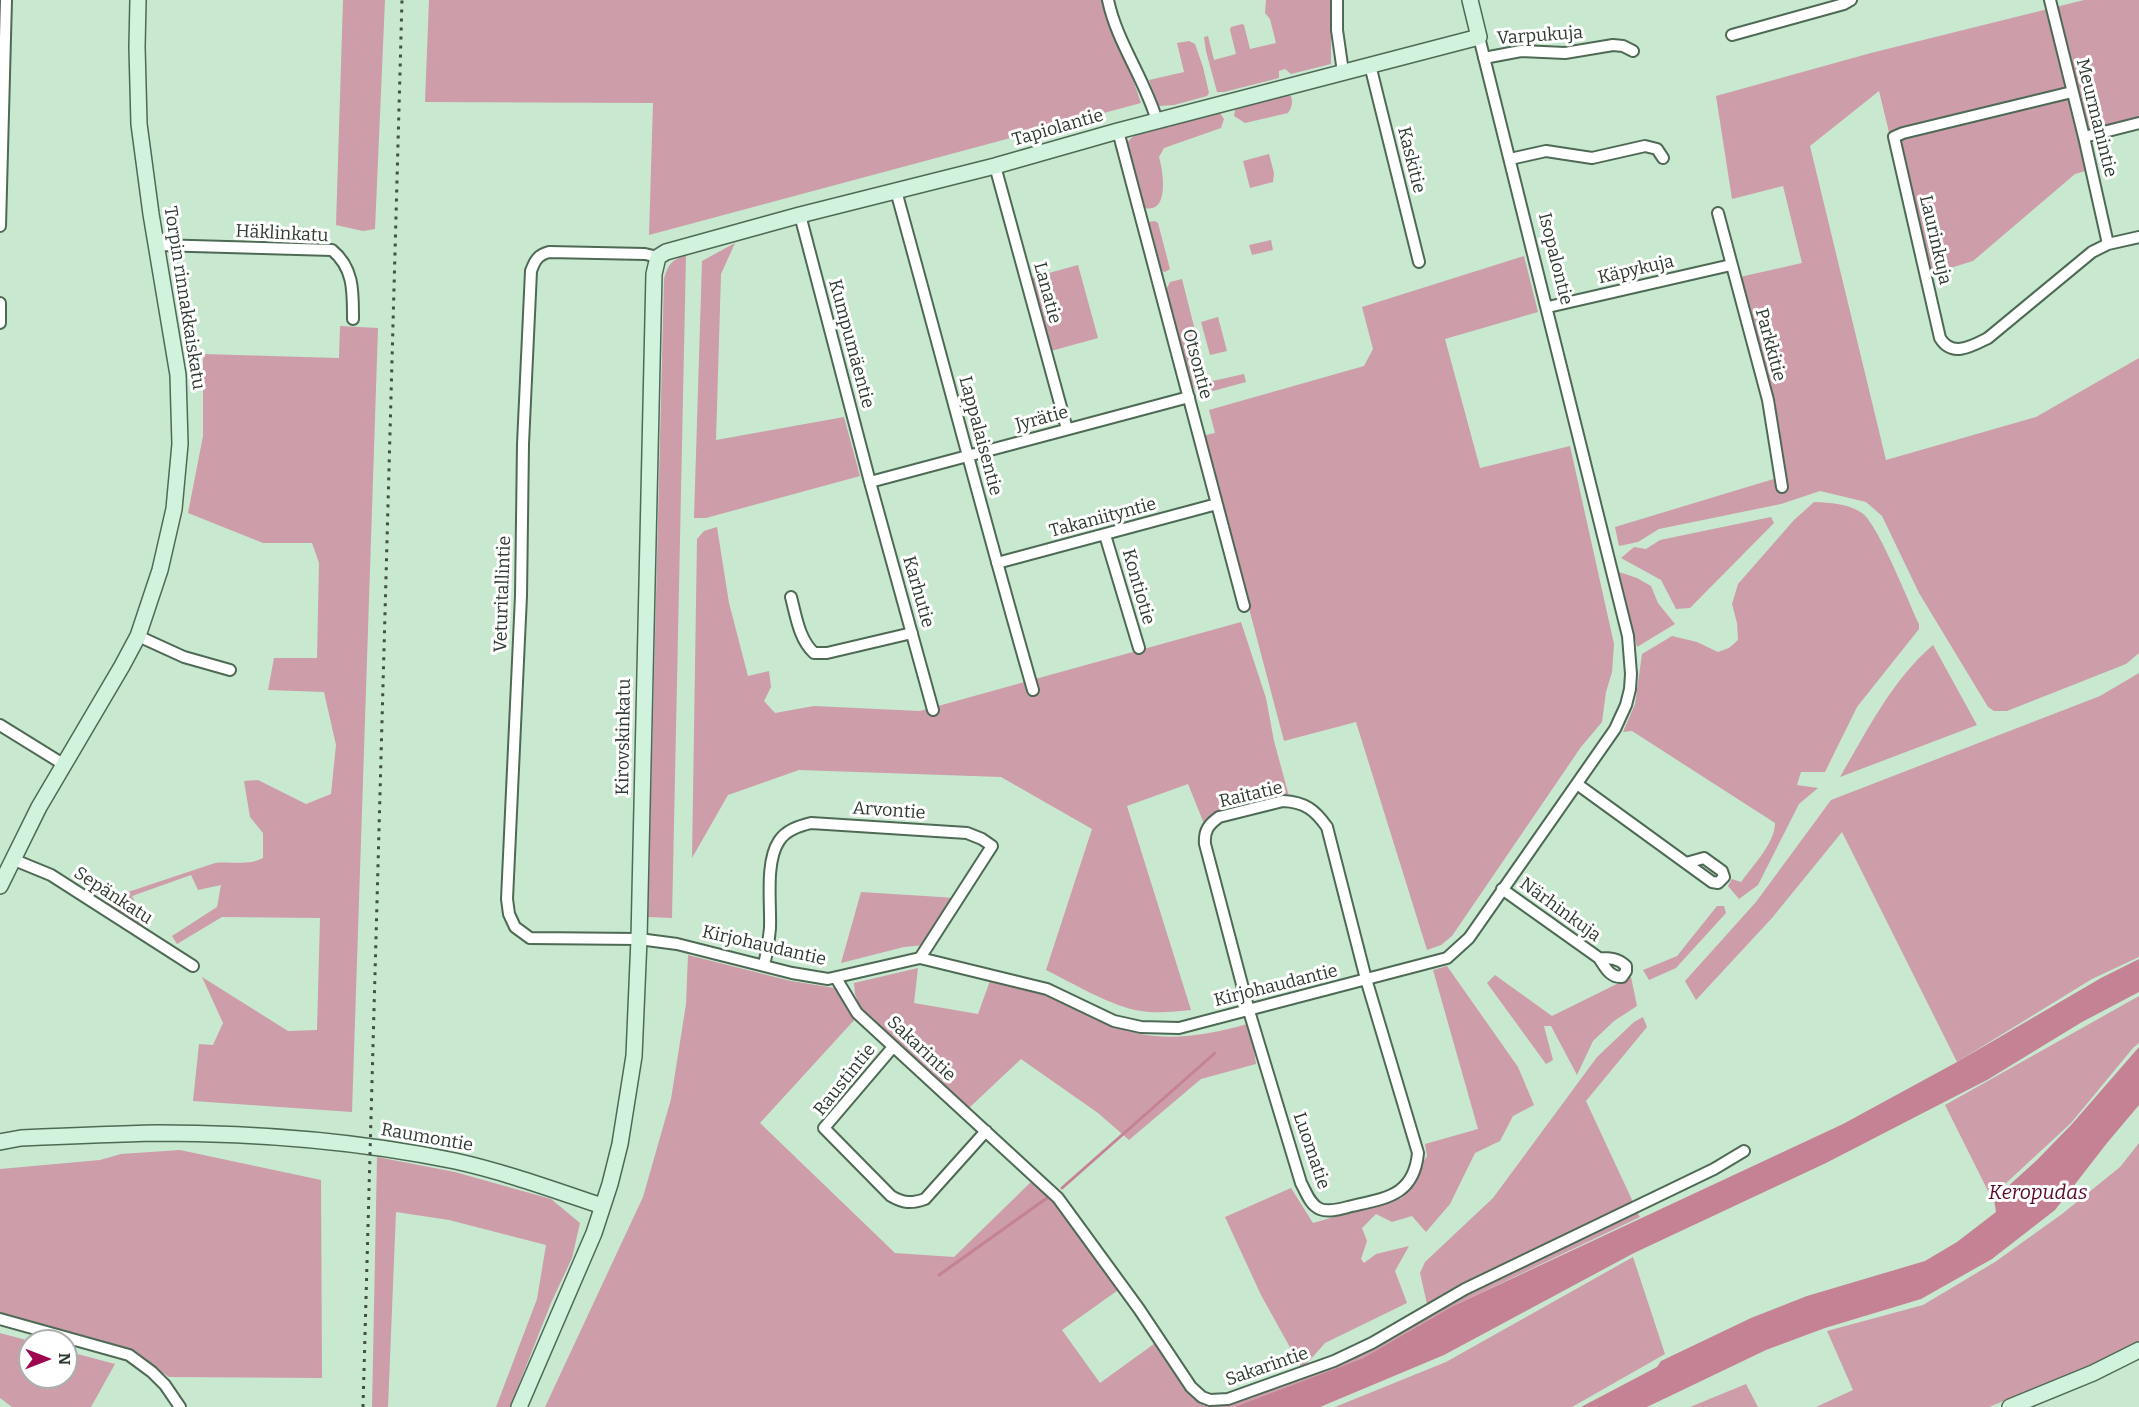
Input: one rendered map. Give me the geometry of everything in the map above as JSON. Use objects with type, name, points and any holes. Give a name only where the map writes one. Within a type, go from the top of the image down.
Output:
[{"type":"street","points":[[0,225],[6,0]]},
{"type":"street","name":"Torpin rinnakkaiskatu","points":[[0,886],[63,764],[102,702],[138,636],[160,570],[176,493],[180,444],[178,375],[139,124],[138,0]]},
{"type":"street","points":[[1108,0],[1125,50],[1157,121]]},
{"type":"street","points":[[1337,0],[1337,30],[1343,72]]},
{"type":"street","name":"Isopalontie","points":[[1470,0],[1548,307],[1601,529]]},
{"type":"street","name":"Meurmanintie","points":[[2050,0],[2084,137],[2103,246]]},
{"type":"street","points":[[1732,35],[1848,2]]},
{"type":"street","name":"Tapiolantie","points":[[657,261],[666,252],[800,215],[1479,38]]},
{"type":"street","name":"Varpukuja","points":[[1484,58],[1521,51],[1565,53],[1613,45],[1623,46],[1633,51]]},
{"type":"street","name":"Kaskitie","points":[[1370,65],[1419,262]]},
{"type":"street","name":"Laurinkuja","points":[[2072,92],[1903,133],[1894,138],[1940,338],[1944,345],[1957,349],[1988,338],[2103,246]]},
{"type":"street","points":[[2084,137],[2139,123]]},
{"type":"street","name":"Otsontie","points":[[1118,131],[1244,606]]},
{"type":"street","points":[[1510,159],[1546,151],[1592,158],[1645,146],[1657,149],[1663,158]]},
{"type":"street","name":"Lanatie","points":[[995,166],[1067,429]]},
{"type":"street","name":"Lappalaisentie","points":[[896,191],[997,563],[1034,690]]},
{"type":"street","name":"Parkkitie","points":[[1718,213],[1768,400],[1782,487]]},
{"type":"street","name":"Kumpumäentie","points":[[800,215],[870,482]]},
{"type":"street","points":[[2103,246],[2139,237]]},
{"type":"street","name":"Häklinkatu","points":[[156,245],[332,250],[340,257],[352,282],[353,319]]},
{"type":"street","name":"Veturitallintie","points":[[639,939],[530,938],[515,927],[509,914],[507,899],[531,271],[535,260],[549,252],[645,254],[657,261]]},
{"type":"street","name":"Kirovskinkatu","points":[[602,1206],[620,1144],[634,1056],[657,261]]},
{"type":"street","name":"Käpykuja","points":[[1548,307],[1731,266]]},
{"type":"street","points":[[0,303],[0,323]]},
{"type":"street","name":"Jyrätie","points":[[870,482],[1189,397]]},
{"type":"street","name":"Karhutie","points":[[870,482],[933,710]]},
{"type":"street","name":"Takaniityntie","points":[[997,563],[1217,504]]},
{"type":"street","name":"Kirjohaudantie","points":[[639,939],[697,947],[810,977],[836,978],[920,958],[1047,989],[1114,1021],[1141,1027],[1179,1028],[1447,958],[1469,938],[1615,729],[1626,705],[1631,674],[1628,636],[1601,529]]},
{"type":"street","name":"Kontiotie","points":[[1105,535],[1139,648]]},
{"type":"street","points":[[791,597],[807,647],[814,653],[827,653],[912,633]]},
{"type":"street","points":[[138,636],[184,657],[230,670]]},
{"type":"street","points":[[0,725],[63,764]]},
{"type":"street","points":[[1577,784],[1686,863]]},
{"type":"street","name":"Raitatie","points":[[1249,1011],[1205,844],[1204,832],[1219,817],[1283,801],[1297,802],[1320,816],[1327,827],[1366,979]]},
{"type":"street","name":"Arvontie","points":[[764,965],[770,930],[770,872],[774,853],[779,841],[786,833],[811,822],[967,833],[992,846],[920,958]]},
{"type":"street","name":"Sepänkatu","points":[[12,859],[51,875],[193,966]]},
{"type":"street","name":"Närhinkuja","points":[[1502,889],[1599,958]]},
{"type":"street","name":"Sakarintie","points":[[836,978],[857,1013],[1058,1198],[1139,1309],[1191,1387],[1202,1397],[1218,1401],[1334,1361],[1372,1343],[1465,1289],[1714,1169],[1744,1151]]},
{"type":"street","name":"Luomatie","points":[[1249,1011],[1301,1183],[1310,1202],[1320,1209],[1332,1210],[1390,1197],[1411,1179],[1418,1153],[1366,979]]},
{"type":"street","name":"Raustintie","points":[[893,1047],[824,1128],[891,1196],[902,1202],[913,1203],[925,1199],[986,1131]]},
{"type":"street","name":"Raumontie","points":[[0,1142],[21,1138],[156,1133],[236,1135],[374,1148],[456,1161],[524,1179],[602,1206]]},
{"type":"street","name":"Raumontie","points":[[0,1134],[21,1138]]},
{"type":"street","points":[[519,1407],[594,1233],[602,1206]]},
{"type":"street","points":[[0,1319],[129,1355],[165,1385],[180,1407]]},
{"type":"street","points":[[2010,1407],[2093,1373],[2139,1350]]},
{"type":"shaded area","points":[[343,0],[385,0],[375,229],[363,231],[336,225]]},
{"type":"shaded area","points":[[429,0],[1106,0],[1141,103],[649,235],[653,103],[425,102]]},
{"type":"shaded area","points":[[1266,0],[1331,0],[1331,64],[1291,74],[1285,69],[1279,71],[1279,78],[1217,92],[1204,37],[1208,36],[1214,60],[1236,54],[1231,27],[1244,25],[1250,49],[1276,43],[1270,19],[1265,13]]},
{"type":"shaded area","points":[[2084,0],[2139,0],[2139,126],[2089,138],[2096,168],[2075,174],[1973,261],[1924,276],[1879,91],[1810,146],[1886,460],[2036,417],[2139,358],[2139,653],[2126,664],[2007,711],[1994,711],[1988,707],[1919,593],[1882,516],[1866,502],[1820,491],[1781,504],[1659,529],[1638,542],[1619,546],[1615,527],[1777,478],[1764,403],[1731,279],[1802,263],[1783,186],[1732,199],[1716,96],[1871,53]]},
{"type":"shaded area","points":[[1189,41],[1195,44],[1209,93],[1207,96],[1174,105],[1159,106],[1149,80],[1184,72],[1177,43]]},
{"type":"shaded area","points":[[1287,95],[1291,96],[1292,100],[1288,113],[1245,123],[1234,116],[1235,109]]},
{"type":"shaded area","points":[[1220,113],[1224,119],[1221,128],[1164,148],[1159,157],[1163,180],[1161,198],[1153,208],[1145,208],[1126,143],[1137,133]]},
{"type":"shaded area","points":[[1269,154],[1274,173],[1273,182],[1250,188],[1243,161]]},
{"type":"shaded area","points":[[1149,222],[1158,223],[1170,269],[1165,272],[1162,271]]},
{"type":"shaded area","points":[[1271,240],[1273,250],[1252,255],[1249,245]]},
{"type":"shaded area","points":[[735,243],[721,274],[716,440],[844,417],[860,476],[706,518],[694,518],[702,261]]},
{"type":"shaded area","points":[[686,255],[672,918],[648,917],[664,279],[671,263]]},
{"type":"shaded area","points":[[1524,256],[1538,312],[1445,339],[1480,468],[1570,446],[1614,644],[1612,672],[1606,692],[1602,722],[1581,747],[1452,936],[1441,945],[1427,950],[1356,722],[1284,741],[1204,438],[1206,435],[1215,433],[1209,410],[1364,366],[1373,349],[1362,307]]},
{"type":"shaded area","points":[[1078,265],[1098,338],[1051,351],[1031,278]]},
{"type":"shaded area","points":[[1182,279],[1208,382],[1244,374],[1246,382],[1202,394],[1196,392],[1190,379],[1166,290],[1170,282]]},
{"type":"shaded area","points":[[1218,317],[1227,351],[1210,355],[1201,322]]},
{"type":"shaded area","points":[[340,326],[378,328],[352,1112],[193,1101],[199,1044],[213,1045],[223,1023],[202,977],[288,1031],[317,1030],[320,918],[222,917],[177,944],[172,936],[217,907],[221,885],[198,890],[191,875],[132,896],[146,924],[141,926],[107,904],[107,899],[215,863],[246,863],[263,858],[263,833],[250,817],[244,781],[258,780],[306,804],[331,794],[336,745],[324,692],[268,690],[274,658],[317,658],[319,563],[312,543],[263,543],[188,513],[203,436],[203,354],[339,358]]},
{"type":"shaded area","points":[[1814,502],[1851,507],[1869,520],[1893,565],[1919,624],[1919,629],[1857,707],[1825,772],[1801,772],[1797,785],[1818,788],[1799,804],[1758,885],[1739,899],[1728,886],[1732,879],[1741,882],[1757,861],[1771,838],[1775,823],[1632,731],[1623,732],[1635,704],[1642,654],[1672,636],[1697,642],[1718,652],[1729,648],[1738,640],[1737,623],[1732,604],[1738,584],[1794,520]]},
{"type":"shaded area","points":[[1771,517],[1774,523],[1690,608],[1676,609],[1661,580],[1621,558],[1634,547],[1646,549],[1660,540]]},
{"type":"shaded area","points":[[717,527],[729,603],[748,676],[769,671],[771,687],[764,701],[775,713],[814,706],[920,711],[1241,622],[1266,698],[1274,741],[1289,796],[1218,815],[1205,826],[1188,784],[1127,806],[1191,1010],[1156,1012],[1124,1007],[1046,970],[1092,829],[1001,777],[799,770],[728,795],[692,858],[697,539],[704,531]]},
{"type":"shaded area","points":[[1619,572],[1651,586],[1658,603],[1675,624],[1637,647]]},
{"type":"shaded area","points":[[1933,645],[1977,725],[1840,777],[1870,724],[1893,690],[1918,659]]},
{"type":"shaded area","points":[[2139,673],[2139,957],[2092,979],[1957,1062],[1842,832],[1772,918],[1696,1000],[1685,981],[1756,902],[1831,800],[2100,696]]},
{"type":"shaded area","points":[[861,892],[956,898],[925,945],[904,947],[841,963]]},
{"type":"shaded area","points":[[1717,906],[1724,906],[1726,913],[1676,968],[1649,980],[1643,970],[1677,956]]},
{"type":"shaded area","points":[[688,955],[791,981],[835,988],[840,986],[857,1017],[760,1123],[895,1253],[954,1257],[1034,1179],[1063,1206],[1121,1288],[1062,1330],[1100,1383],[1158,1341],[1210,1403],[1335,1364],[1466,1291],[1637,1212],[1640,1217],[1451,1307],[1363,1358],[1234,1407],[545,1407],[643,1197],[671,1099],[686,1004]]},
{"type":"shaded area","points":[[1447,966],[1518,1067],[1534,1105],[1513,1116],[1500,1141],[1475,1153],[1450,1204],[1426,1232],[1412,1216],[1392,1222],[1376,1214],[1362,1228],[1367,1241],[1361,1259],[1364,1263],[1376,1254],[1409,1246],[1395,1271],[1407,1303],[1325,1343],[1302,1369],[1261,1295],[1225,1217],[1291,1188],[1313,1223],[1402,1198],[1427,1156],[1425,1144],[1478,1129],[1433,970]]},
{"type":"shaded area","points":[[918,968],[914,1003],[978,1014],[991,978],[1045,993],[1111,1025],[1144,1035],[1179,1037],[1247,1024],[1256,1064],[1201,1079],[1129,1140],[1098,1113],[1021,1059],[969,1108],[860,1007],[855,994],[854,983]]},
{"type":"shaded area","points":[[1495,975],[1552,1016],[1631,977],[1637,1006],[1614,1021],[1593,1041],[1577,1075],[1551,1026],[1544,1026],[1553,1060],[1546,1064],[1487,983]]},
{"type":"shaded area","points":[[2139,996],[2139,1043],[2071,1123],[1991,1197],[1945,1105]]},
{"type":"shaded area","points":[[1643,1017],[1647,1027],[1586,1101],[1633,1202],[1461,1285],[1427,1304],[1420,1273],[1425,1262],[1493,1198],[1597,1057],[1634,1022]]},
{"type":"shaded area","points":[[2139,1143],[2139,1342],[2090,1366],[1989,1407],[1816,1407],[1853,1390],[1827,1331],[1923,1305],[1995,1262],[2062,1214],[2120,1167]]},
{"type":"shaded area","points":[[180,1150],[321,1180],[322,1378],[169,1377],[136,1355],[78,1339],[78,1329],[43,1329],[0,1317],[0,1169],[100,1160],[121,1154]]},
{"type":"shaded area","points":[[377,1157],[455,1172],[551,1199],[580,1223],[572,1258],[551,1303],[510,1407],[496,1407],[537,1299],[546,1245],[449,1220],[396,1212],[388,1407],[372,1407]]},
{"type":"shaded area","points":[[1633,1257],[1665,1354],[1572,1407],[1335,1407],[1446,1362]]},
{"type":"shaded area","points":[[0,1333],[18,1338],[18,1389],[78,1389],[78,1354],[115,1364],[91,1407],[12,1407],[0,1398]]},
{"type":"shaded area","points":[[1746,1384],[1758,1407],[1690,1407]]},
{"type":"water","points":[[2139,959],[2139,992],[2082,1022],[1987,1080],[1826,1163],[1634,1253],[1444,1355],[1320,1407],[1234,1407],[1363,1358],[1451,1307],[1843,1124],[1957,1062],[2101,978]]},
{"type":"water","name":"Keropudas","points":[[2139,1047],[2139,1105],[2055,1210],[1992,1259],[1921,1299],[1825,1328],[1766,1350],[1647,1407],[1581,1407],[1657,1367],[1661,1361],[1751,1318],[1807,1296],[1925,1261],[1957,1242],[1996,1212],[1994,1199],[2072,1124]]},
{"type":"waterway","points":[[1062,1188],[1215,1053]]},
{"type":"waterway","points":[[939,1275],[1047,1198]]},
{"type":"railway","points":[[363,1407],[402,0]]}]
